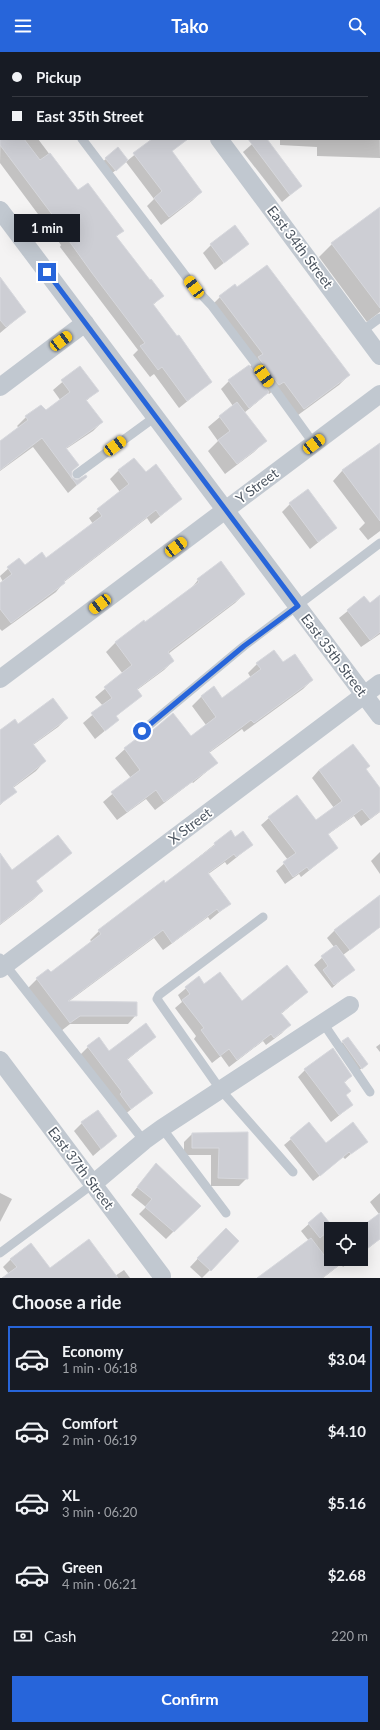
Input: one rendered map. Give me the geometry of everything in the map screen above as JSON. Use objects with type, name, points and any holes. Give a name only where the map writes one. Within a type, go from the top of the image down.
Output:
[{"type":"street","name":"East 34th Street","points":[[220,140],[380,356]]},
{"type":"street","name":"East 35th Street","points":[[0,210],[380,716]]},
{"type":"street","points":[[0,387],[85,323]]},
{"type":"street","name":"Y Street","points":[[0,679],[380,394]]},
{"type":"street","name":"X Street","points":[[2,964],[380,683]]},
{"type":"street","points":[[93,1184],[144,1141],[162,1128],[350,1005]]},
{"type":"street","name":"East 37th Street","points":[[0,1060],[162,1276]]},
{"type":"lane","points":[[83,140],[194,287],[212,306],[314,444]]},
{"type":"lane","points":[[362,331],[380,318]]},
{"type":"lane","points":[[77,474],[155,417]]},
{"type":"lane","points":[[142,731],[244,646],[380,543]]},
{"type":"lane","points":[[263,917],[157,999],[220,1089],[293,1172]]},
{"type":"lane","points":[[2,964],[144,1141]]},
{"type":"lane","points":[[323,1023],[370,1092]]},
{"type":"lane","points":[[162,1128],[226,1213]]},
{"type":"lane","points":[[0,1253],[93,1184]]},
{"type":"building","points":[[0,140],[25,140],[40,160],[50,153],[78,190],[88,183],[124,231],[116,236],[164,296],[153,304],[177,336],[179,335],[212,382],[187,401],[162,367],[158,370],[140,346],[145,343],[92,273],[67,238],[69,237],[0,145]]},
{"type":"building","points":[[151,140],[187,140],[172,151],[202,192],[169,217],[154,198],[162,191],[133,153]]},
{"type":"building","points":[[249,140],[268,140],[302,186],[290,195]]},
{"type":"building","points":[[118,147],[128,160],[116,171],[105,158]]},
{"type":"building","points":[[380,207],[380,308],[331,243]]},
{"type":"building","points":[[235,225],[249,244],[224,263],[210,244]]},
{"type":"building","points":[[267,265],[350,375],[304,409],[284,382],[279,385],[258,357],[263,354],[219,296],[235,284],[237,287]]},
{"type":"building","points":[[0,277],[26,312],[6,327],[0,320]]},
{"type":"building","points":[[249,365],[269,392],[249,408],[228,380]]},
{"type":"building","points":[[80,366],[99,391],[86,400],[103,422],[66,448],[79,465],[72,471],[72,477],[77,480],[86,475],[87,477],[77,485],[42,438],[0,470],[0,441],[28,420],[25,416],[41,405],[46,410],[70,392],[61,380]]},
{"type":"building","points":[[237,402],[267,441],[237,464],[218,440],[230,431],[219,416]]},
{"type":"building","points":[[380,443],[380,521],[342,470]]},
{"type":"building","points":[[134,458],[146,472],[156,464],[182,499],[160,516],[156,510],[64,581],[65,583],[11,623],[0,609],[0,583],[12,574],[7,567],[19,558],[25,565],[42,552],[46,558],[102,516],[97,509],[129,484],[118,470]]},
{"type":"building","points":[[308,489],[337,528],[318,542],[289,503]]},
{"type":"building","points":[[221,561],[245,594],[168,652],[174,661],[137,689],[142,696],[116,716],[119,720],[105,731],[91,713],[112,698],[104,687],[132,665],[115,642],[199,582],[197,579]]},
{"type":"building","points":[[380,595],[380,632],[370,640],[347,610],[364,596],[370,603]]},
{"type":"building","points":[[274,650],[283,662],[295,654],[313,680],[254,723],[251,720],[209,752],[218,763],[164,802],[156,790],[127,812],[111,792],[140,770],[124,748],[140,736],[146,736],[173,713],[191,736],[216,717],[201,696],[214,686],[222,698],[261,669],[256,663]]},
{"type":"building","points":[[53,698],[68,718],[33,744],[46,761],[13,787],[17,792],[0,804],[0,730],[15,719],[18,724]]},
{"type":"building","points":[[353,744],[370,766],[366,769],[380,788],[380,811],[370,819],[362,809],[328,834],[338,848],[309,870],[307,867],[293,877],[283,862],[296,853],[268,817],[297,795],[316,820],[342,801],[319,770]]},
{"type":"building","points":[[231,830],[235,837],[243,831],[253,845],[236,857],[234,854],[208,873],[231,904],[219,912],[217,909],[172,943],[163,930],[68,1001],[137,1002],[137,1016],[80,1016],[70,1023],[36,978],[48,969],[51,972],[101,934],[98,930],[164,880],[165,883],[215,845],[214,843]]},
{"type":"building","points":[[58,835],[72,853],[36,881],[43,891],[0,924],[0,853],[12,870]]},
{"type":"building","points":[[380,895],[380,927],[350,950],[334,930]]},
{"type":"building","points":[[336,945],[355,970],[334,985],[323,970],[328,966],[321,956]]},
{"type":"building","points":[[287,965],[308,992],[281,1013],[291,1025],[274,1038],[271,1034],[237,1060],[229,1049],[220,1056],[201,1030],[204,1028],[182,1000],[190,994],[185,987],[199,976],[204,984],[220,972],[242,1001]]},
{"type":"building","points":[[146,1023],[156,1037],[127,1059],[153,1093],[131,1109],[120,1094],[122,1092],[87,1046],[99,1037],[109,1051]]},
{"type":"building","points":[[348,1037],[368,1064],[362,1069],[342,1041]]},
{"type":"building","points":[[333,1048],[352,1076],[344,1082],[351,1091],[346,1095],[353,1105],[339,1115],[304,1069]]},
{"type":"building","points":[[98,1110],[117,1136],[101,1149],[81,1122]]},
{"type":"building","points":[[309,1122],[326,1143],[353,1122],[368,1142],[351,1154],[349,1152],[320,1176],[290,1138]]},
{"type":"building","points":[[248,1132],[248,1179],[218,1178],[219,1148],[192,1148],[192,1133]]},
{"type":"building","points":[[156,1163],[201,1206],[174,1232],[145,1207],[152,1199],[137,1187]]},
{"type":"building","points":[[321,1212],[329,1222],[324,1222],[324,1235],[320,1238],[308,1223]]},
{"type":"building","points":[[380,1213],[380,1239],[368,1248],[368,1222]]},
{"type":"building","points":[[226,1228],[239,1241],[211,1271],[197,1258]]},
{"type":"building","points":[[311,1238],[324,1255],[324,1266],[338,1266],[322,1278],[257,1278]]},
{"type":"building","points":[[89,1239],[118,1278],[2,1278],[17,1267],[10,1259],[31,1243],[50,1268]]},
{"type":"route","points":[[47,272],[298,606],[244,646],[142,731]]}]
